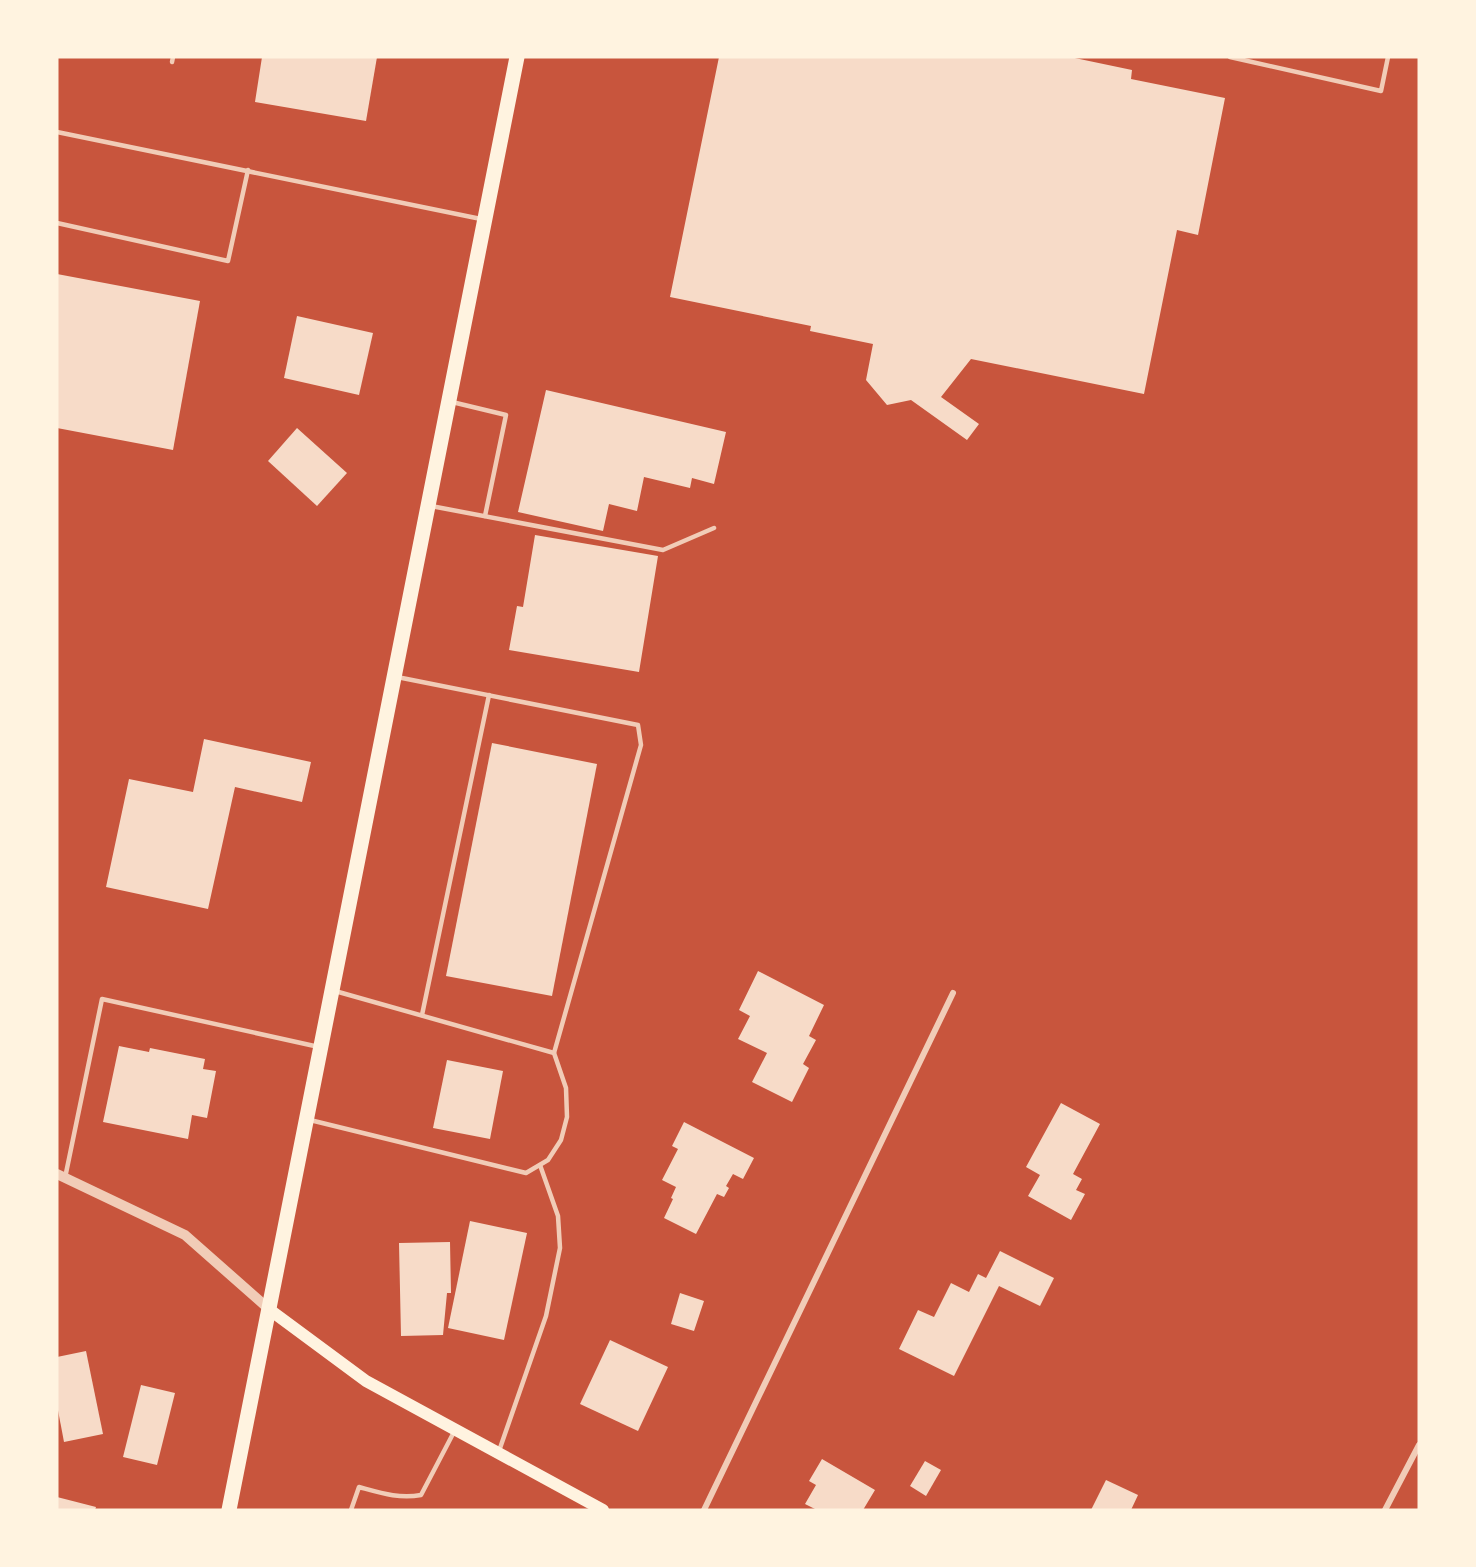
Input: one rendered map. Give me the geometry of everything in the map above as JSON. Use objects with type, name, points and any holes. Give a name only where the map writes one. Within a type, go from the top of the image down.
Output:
[{"type":"main road","points":[[229,1510],[517,57]]},
{"type":"main road","points":[[270,1310],[366,1381],[603,1510]]},
{"type":"street","points":[[704,1510],[953,993]]},
{"type":"street","points":[[61,1176],[185,1235],[270,1310]]},
{"type":"street","points":[[1385,1510],[1419,1445]]},
{"type":"lane","points":[[1230,57],[1381,91],[1388,57]]},
{"type":"lane","points":[[57,132],[484,220]]},
{"type":"lane","points":[[57,223],[228,261],[248,170]]},
{"type":"lane","points":[[448,401],[506,415],[485,516]]},
{"type":"lane","points":[[428,506],[663,550],[714,528]]},
{"type":"lane","points":[[308,1120],[526,1173],[548,1160],[561,1140],[567,1117],[566,1088],[554,1053],[641,745],[638,725],[394,676]]},
{"type":"lane","points":[[422,1016],[489,695]]},
{"type":"lane","points":[[333,990],[554,1053]]},
{"type":"lane","points":[[61,1176],[102,999],[322,1048]]},
{"type":"lane","points":[[498,1454],[546,1316],[560,1248],[558,1216],[540,1165]]},
{"type":"lane","points":[[351,1510],[359,1486],[405,1498],[421,1495],[455,1429]]},
{"type":"building","points":[[262,57],[377,57],[366,121],[255,102]]},
{"type":"building","points":[[719,57],[1070,57],[1132,70],[1131,79],[1225,98],[1198,235],[1177,230],[1144,394],[971,359],[941,397],[979,424],[967,440],[911,400],[887,405],[866,380],[873,344],[810,331],[811,326],[670,297]]},
{"type":"building","points":[[57,274],[200,301],[173,450],[57,428]]},
{"type":"building","points":[[297,316],[373,333],[359,395],[284,378]]},
{"type":"building","points":[[546,390],[726,432],[714,484],[692,478],[690,488],[644,477],[637,511],[609,504],[603,531],[518,512]]},
{"type":"building","points":[[297,428],[347,473],[317,506],[268,461]]},
{"type":"building","points":[[535,535],[658,556],[639,672],[509,650],[517,606],[523,607]]},
{"type":"building","points":[[204,739],[311,762],[302,802],[235,787],[208,909],[106,887],[129,779],[193,792]]},
{"type":"building","points":[[492,743],[597,764],[552,996],[446,976]]},
{"type":"building","points":[[758,971],[824,1005],[809,1036],[816,1040],[803,1064],[809,1068],[792,1102],[752,1082],[767,1053],[738,1039],[750,1016],[739,1010]]},
{"type":"building","points":[[119,1046],[149,1052],[150,1048],[205,1059],[203,1069],[216,1071],[207,1118],[192,1115],[188,1139],[103,1122]]},
{"type":"building","points":[[447,1060],[503,1071],[490,1139],[433,1128]]},
{"type":"building","points":[[1061,1103],[1100,1124],[1073,1174],[1082,1179],[1076,1190],[1085,1194],[1071,1220],[1028,1196],[1040,1175],[1026,1167]]},
{"type":"building","points":[[684,1122],[754,1158],[743,1179],[733,1174],[726,1186],[729,1188],[724,1197],[717,1194],[696,1234],[664,1218],[676,1187],[662,1180],[678,1149],[672,1146]]},
{"type":"building","points":[[470,1221],[527,1233],[504,1340],[448,1328]]},
{"type":"building","points":[[450,1242],[451,1293],[447,1293],[443,1335],[401,1336],[399,1243]]},
{"type":"building","points":[[1000,1251],[1054,1278],[1040,1306],[999,1286],[954,1376],[899,1349],[918,1310],[934,1317],[951,1283],[969,1292],[978,1274],[986,1278]]},
{"type":"building","points":[[680,1293],[704,1301],[694,1331],[671,1324]]},
{"type":"building","points":[[610,1340],[668,1367],[638,1431],[580,1404]]},
{"type":"building","points":[[86,1351],[103,1434],[64,1442],[57,1405],[57,1357]]},
{"type":"building","points":[[141,1385],[175,1393],[157,1465],[123,1457]]},
{"type":"building","points":[[822,1459],[875,1490],[863,1510],[817,1510],[805,1504],[816,1485],[809,1481]]},
{"type":"building","points":[[925,1461],[941,1470],[926,1496],[910,1486]]},
{"type":"building","points":[[1106,1480],[1138,1495],[1131,1510],[1091,1510]]},
{"type":"building","points":[[57,1497],[96,1507],[95,1510],[57,1510]]}]
